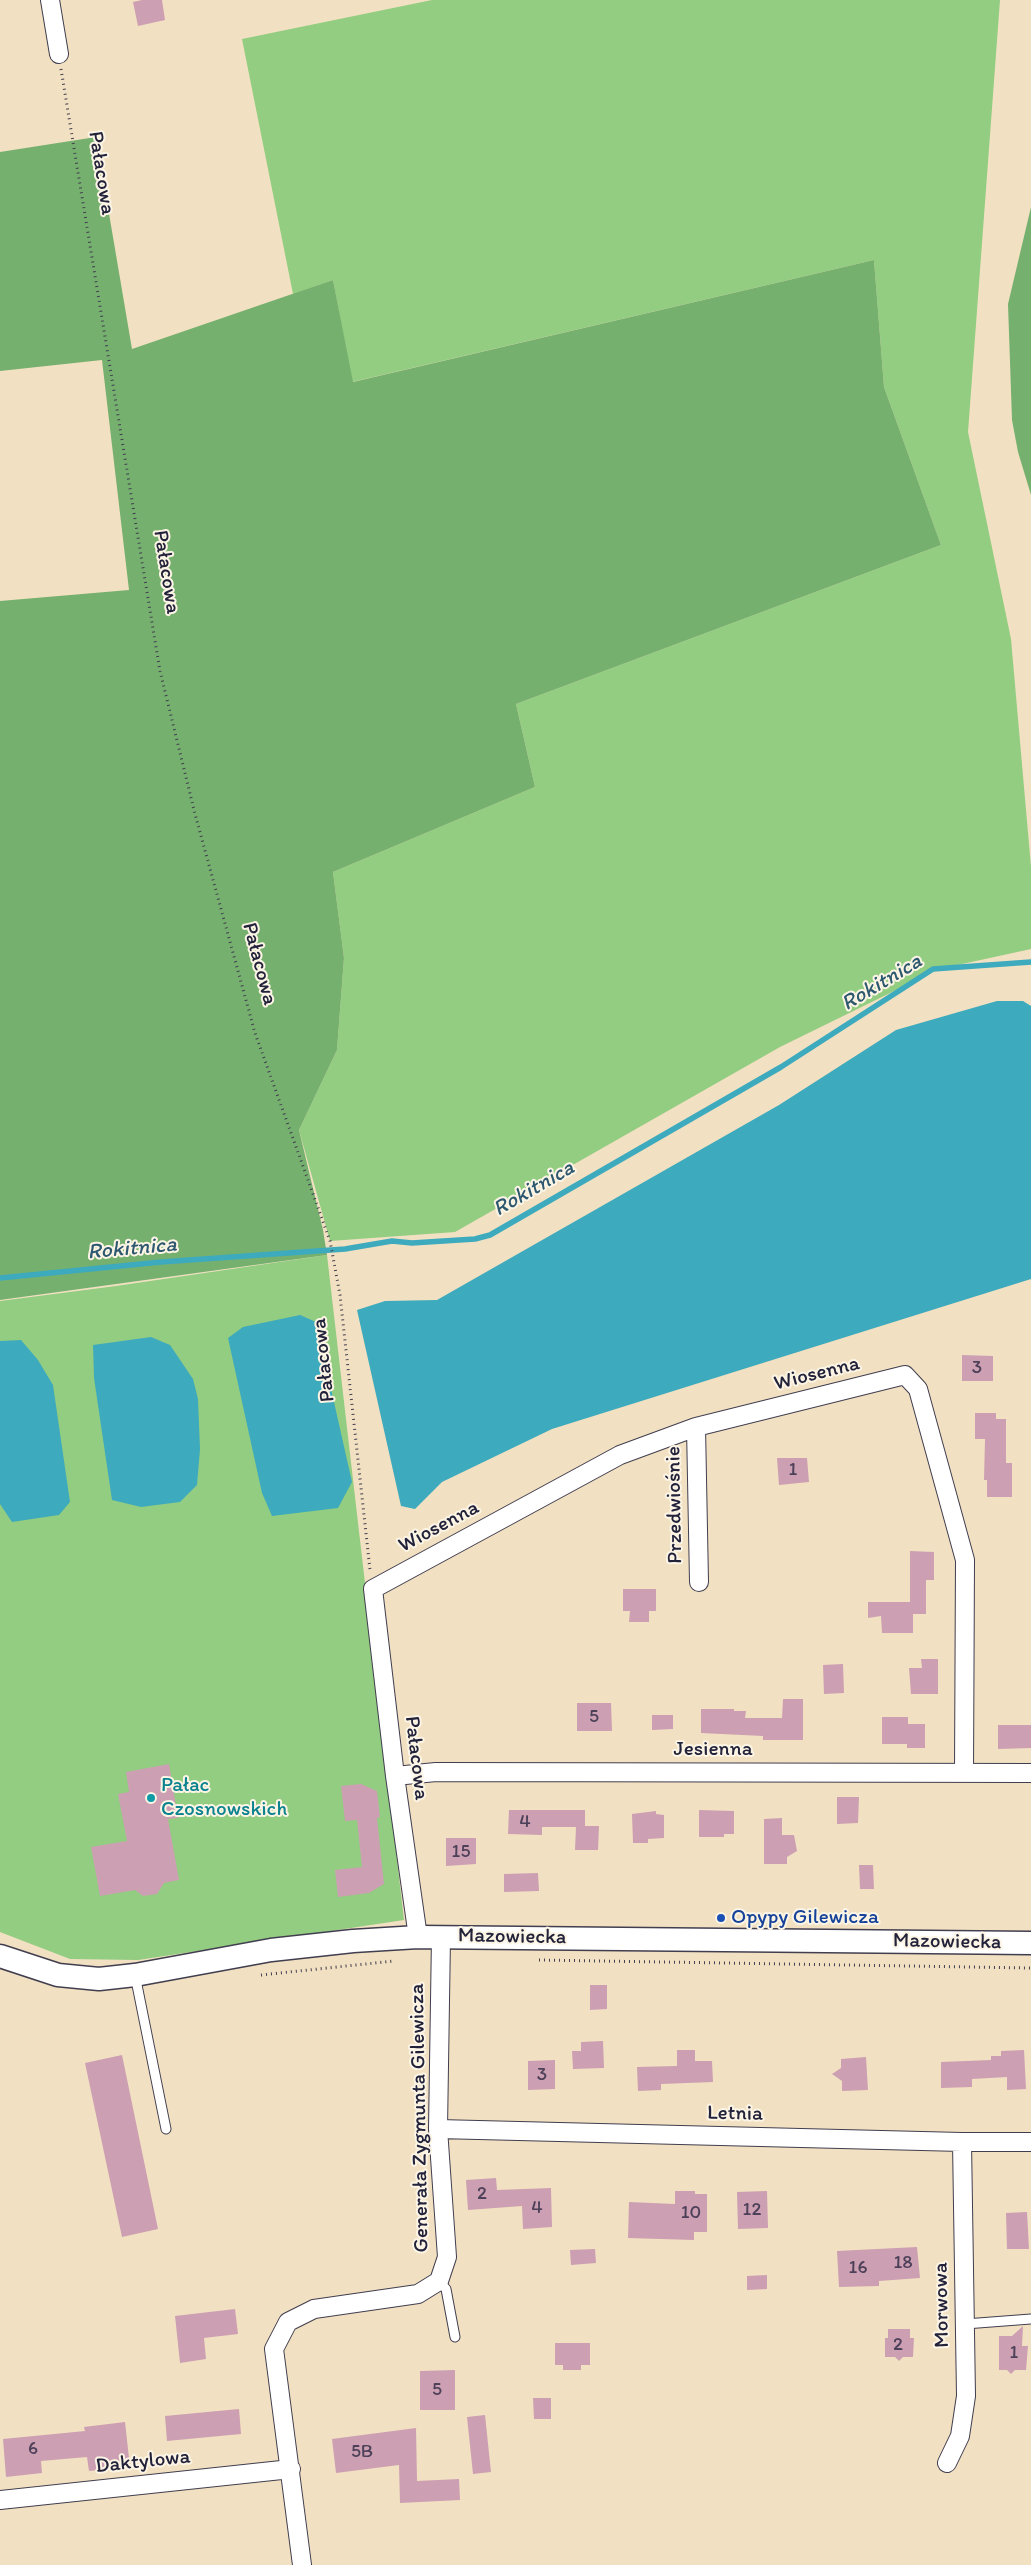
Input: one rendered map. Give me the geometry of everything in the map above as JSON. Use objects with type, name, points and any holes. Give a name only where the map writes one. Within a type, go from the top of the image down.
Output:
[{"type":"street","points":[[50,0],[59,54]]},
{"type":"street","name":"Wiosenna","points":[[373,1589],[620,1455],[696,1427],[906,1375],[918,1389],[965,1560],[964,1772]]},
{"type":"street","name":"Przedwiośnie","points":[[696,1427],[699,1582]]},
{"type":"street","name":"Pałacowa","points":[[373,1589],[395,1776],[418,1937]]},
{"type":"street","name":"Jesienna","points":[[395,1776],[436,1772],[1031,1773]]},
{"type":"street","name":"Mazowiecka","points":[[0,1956],[35,1969],[79,1978],[117,1978],[271,1950],[354,1941],[418,1937],[1031,1943]]},
{"type":"street","name":"Generała Zygmunta Gilewicza","points":[[302,2565],[274,2349],[288,2322],[314,2308],[418,2294],[439,2281],[446,2256],[438,2129],[441,1937]]},
{"type":"street","name":"Letnia","points":[[438,2129],[962,2142],[1031,2142]]},
{"type":"street","name":"Morwowa","points":[[947,2464],[960,2436],[966,2396],[962,2142]]},
{"type":"street","name":"Daktylowa","points":[[0,2500],[291,2469]]},
{"type":"lane","points":[[134,1975],[166,2129]]},
{"type":"lane","points":[[439,2281],[446,2289],[454,2337]]},
{"type":"lane","points":[[965,2324],[1031,2319]]},
{"type":"path","name":"Pałacowa","points":[[59,54],[160,671],[195,814],[255,1033],[330,1241],[340,1295],[373,1589]]},
{"type":"path","points":[[251,1976],[398,1960]]},
{"type":"path","points":[[535,1960],[1031,1968]]},
{"type":"green space","points":[[432,0],[1000,0],[968,432],[1011,639],[1031,867],[1031,949],[939,969],[780,1047],[455,1232],[330,1241],[299,1130],[337,1050],[344,958],[333,872],[535,787],[516,704],[941,545],[884,387],[874,260],[352,382],[333,280],[293,294],[242,39]]},
{"type":"green space","points":[[96,137],[132,349],[333,280],[353,382],[874,260],[884,387],[941,545],[516,704],[535,787],[333,872],[344,958],[337,1050],[299,1130],[323,1230],[327,1255],[0,1300],[0,601],[129,590],[102,360],[0,371],[0,152]]},
{"type":"green space","points":[[1031,207],[1031,495],[1018,452],[1012,420],[1008,304]]},
{"type":"green space","points":[[327,1255],[404,1920],[138,1960],[70,1959],[0,1932],[0,1301]]},
{"type":"water","points":[[997,1001],[1023,1001],[1031,1006],[1031,1279],[552,1429],[442,1482],[415,1509],[401,1506],[357,1310],[385,1301],[437,1300],[779,1105],[896,1030]]},
{"type":"water","points":[[300,1315],[316,1322],[352,1482],[338,1508],[272,1516],[262,1493],[228,1338],[243,1327]]},
{"type":"water","points":[[151,1337],[170,1345],[193,1379],[198,1399],[200,1449],[197,1485],[180,1502],[141,1507],[112,1500],[94,1378],[93,1345]]},
{"type":"water","points":[[21,1340],[38,1360],[53,1385],[70,1502],[59,1515],[12,1522],[0,1504],[0,1341]]},
{"type":"building","points":[[162,0],[165,20],[138,26],[133,2]]},
{"type":"building","points":[[962,1355],[993,1356],[993,1381],[962,1381]]},
{"type":"building","points":[[975,1413],[996,1413],[996,1419],[1006,1419],[1006,1463],[1012,1463],[1012,1497],[987,1497],[987,1480],[984,1480],[985,1439],[975,1439]]},
{"type":"building","points":[[777,1458],[807,1458],[809,1482],[779,1485]]},
{"type":"building","points":[[910,1551],[934,1552],[934,1580],[926,1580],[926,1614],[913,1614],[913,1633],[882,1633],[881,1616],[868,1618],[868,1602],[910,1602]]},
{"type":"building","points":[[623,1589],[656,1589],[656,1611],[649,1611],[649,1622],[629,1622],[630,1611],[623,1611]]},
{"type":"building","points":[[921,1659],[938,1659],[938,1694],[911,1694],[909,1668],[922,1668]]},
{"type":"building","points":[[843,1664],[844,1693],[824,1694],[823,1665]]},
{"type":"building","points":[[783,1699],[803,1699],[803,1740],[763,1740],[763,1736],[701,1733],[701,1709],[746,1711],[745,1718],[782,1718]]},
{"type":"building","points":[[577,1703],[611,1703],[612,1731],[577,1731]]},
{"type":"building","points":[[652,1715],[673,1715],[673,1729],[652,1730]]},
{"type":"building","points":[[882,1717],[908,1717],[908,1724],[925,1724],[925,1748],[907,1748],[907,1744],[882,1744]]},
{"type":"building","points":[[998,1725],[1031,1725],[1031,1748],[998,1749]]},
{"type":"building","points":[[169,1764],[178,1818],[168,1819],[179,1880],[164,1883],[157,1894],[143,1896],[135,1890],[100,1896],[91,1847],[127,1841],[118,1794],[129,1792],[126,1772]]},
{"type":"building","points":[[361,1784],[377,1791],[380,1817],[377,1818],[384,1884],[369,1893],[338,1897],[335,1870],[362,1867],[357,1820],[345,1821],[341,1786]]},
{"type":"building","points":[[837,1797],[859,1797],[858,1823],[837,1824]]},
{"type":"building","points":[[509,1810],[585,1810],[585,1826],[599,1826],[598,1850],[575,1850],[576,1827],[542,1827],[542,1835],[508,1834]]},
{"type":"building","points":[[699,1810],[734,1811],[734,1834],[724,1834],[724,1837],[699,1837]]},
{"type":"building","points":[[656,1811],[656,1814],[664,1815],[664,1838],[648,1839],[648,1843],[633,1843],[632,1814]]},
{"type":"building","points":[[782,1818],[782,1835],[794,1835],[797,1851],[787,1857],[787,1864],[764,1864],[764,1819]]},
{"type":"building","points":[[446,1838],[476,1838],[476,1864],[446,1866]]},
{"type":"building","points":[[859,1865],[873,1865],[874,1889],[860,1889]]},
{"type":"building","points":[[538,1873],[539,1891],[504,1892],[504,1874]]},
{"type":"building","points":[[590,1985],[607,1985],[607,2009],[590,2010]]},
{"type":"building","points":[[603,2041],[604,2068],[573,2069],[572,2051],[581,2051],[581,2042]]},
{"type":"building","points":[[677,2050],[695,2050],[695,2061],[712,2061],[713,2082],[661,2084],[661,2090],[638,2091],[637,2067],[677,2066]]},
{"type":"building","points":[[1024,2050],[1026,2089],[1007,2090],[1007,2077],[972,2079],[972,2087],[941,2088],[941,2062],[991,2060],[991,2056],[1001,2056],[1001,2051]]},
{"type":"building","points":[[122,2055],[158,2229],[122,2237],[85,2063]]},
{"type":"building","points":[[866,2057],[868,2090],[842,2091],[842,2081],[832,2074],[841,2068],[841,2059]]},
{"type":"building","points":[[555,2060],[555,2089],[528,2090],[528,2061]]},
{"type":"building","points":[[496,2178],[497,2190],[551,2188],[552,2227],[523,2229],[522,2206],[468,2210],[466,2180]]},
{"type":"building","points":[[675,2191],[695,2191],[695,2194],[707,2194],[707,2232],[694,2232],[694,2240],[628,2238],[629,2202],[675,2204]]},
{"type":"building","points":[[767,2191],[768,2228],[738,2229],[737,2192]]},
{"type":"building","points":[[1027,2212],[1029,2249],[1007,2249],[1006,2213]]},
{"type":"building","points":[[917,2247],[920,2278],[879,2281],[879,2286],[839,2287],[837,2251]]},
{"type":"building","points":[[595,2249],[596,2263],[571,2265],[570,2250]]},
{"type":"building","points":[[767,2275],[767,2289],[747,2290],[747,2276]]},
{"type":"building","points":[[235,2309],[238,2334],[204,2338],[206,2359],[180,2363],[175,2316]]},
{"type":"building","points":[[1023,2326],[1022,2346],[1028,2346],[1026,2370],[1015,2370],[1011,2374],[1007,2370],[999,2370],[999,2336],[1012,2336]]},
{"type":"building","points":[[888,2329],[910,2329],[910,2338],[914,2338],[913,2357],[903,2357],[899,2361],[895,2357],[885,2357],[885,2338],[888,2338]]},
{"type":"building","points":[[555,2343],[590,2343],[590,2365],[581,2365],[581,2370],[563,2370],[563,2365],[555,2365]]},
{"type":"building","points":[[455,2370],[455,2410],[420,2410],[420,2371]]},
{"type":"building","points":[[533,2398],[551,2398],[551,2419],[534,2419]]},
{"type":"building","points":[[239,2409],[241,2434],[167,2441],[165,2416]]},
{"type":"building","points":[[485,2415],[491,2472],[473,2474],[467,2417]]},
{"type":"building","points":[[125,2422],[130,2467],[89,2471],[87,2457],[41,2461],[42,2473],[6,2477],[3,2439],[85,2431],[84,2427]]},
{"type":"building","points":[[416,2428],[417,2481],[459,2479],[460,2500],[400,2503],[399,2465],[336,2473],[332,2439]]},
{"type":"waterway","name":"Rokitnica","points":[[0,1278],[161,1262],[345,1249],[392,1241],[412,1243],[475,1239],[490,1235],[781,1067],[933,969],[1031,962]]},
{"type":"place","name":"Pałac Czosnowskich","points":[[151,1798]]},
{"type":"place","name":"Opypy Gilewicza","points":[[721,1918]]}]
